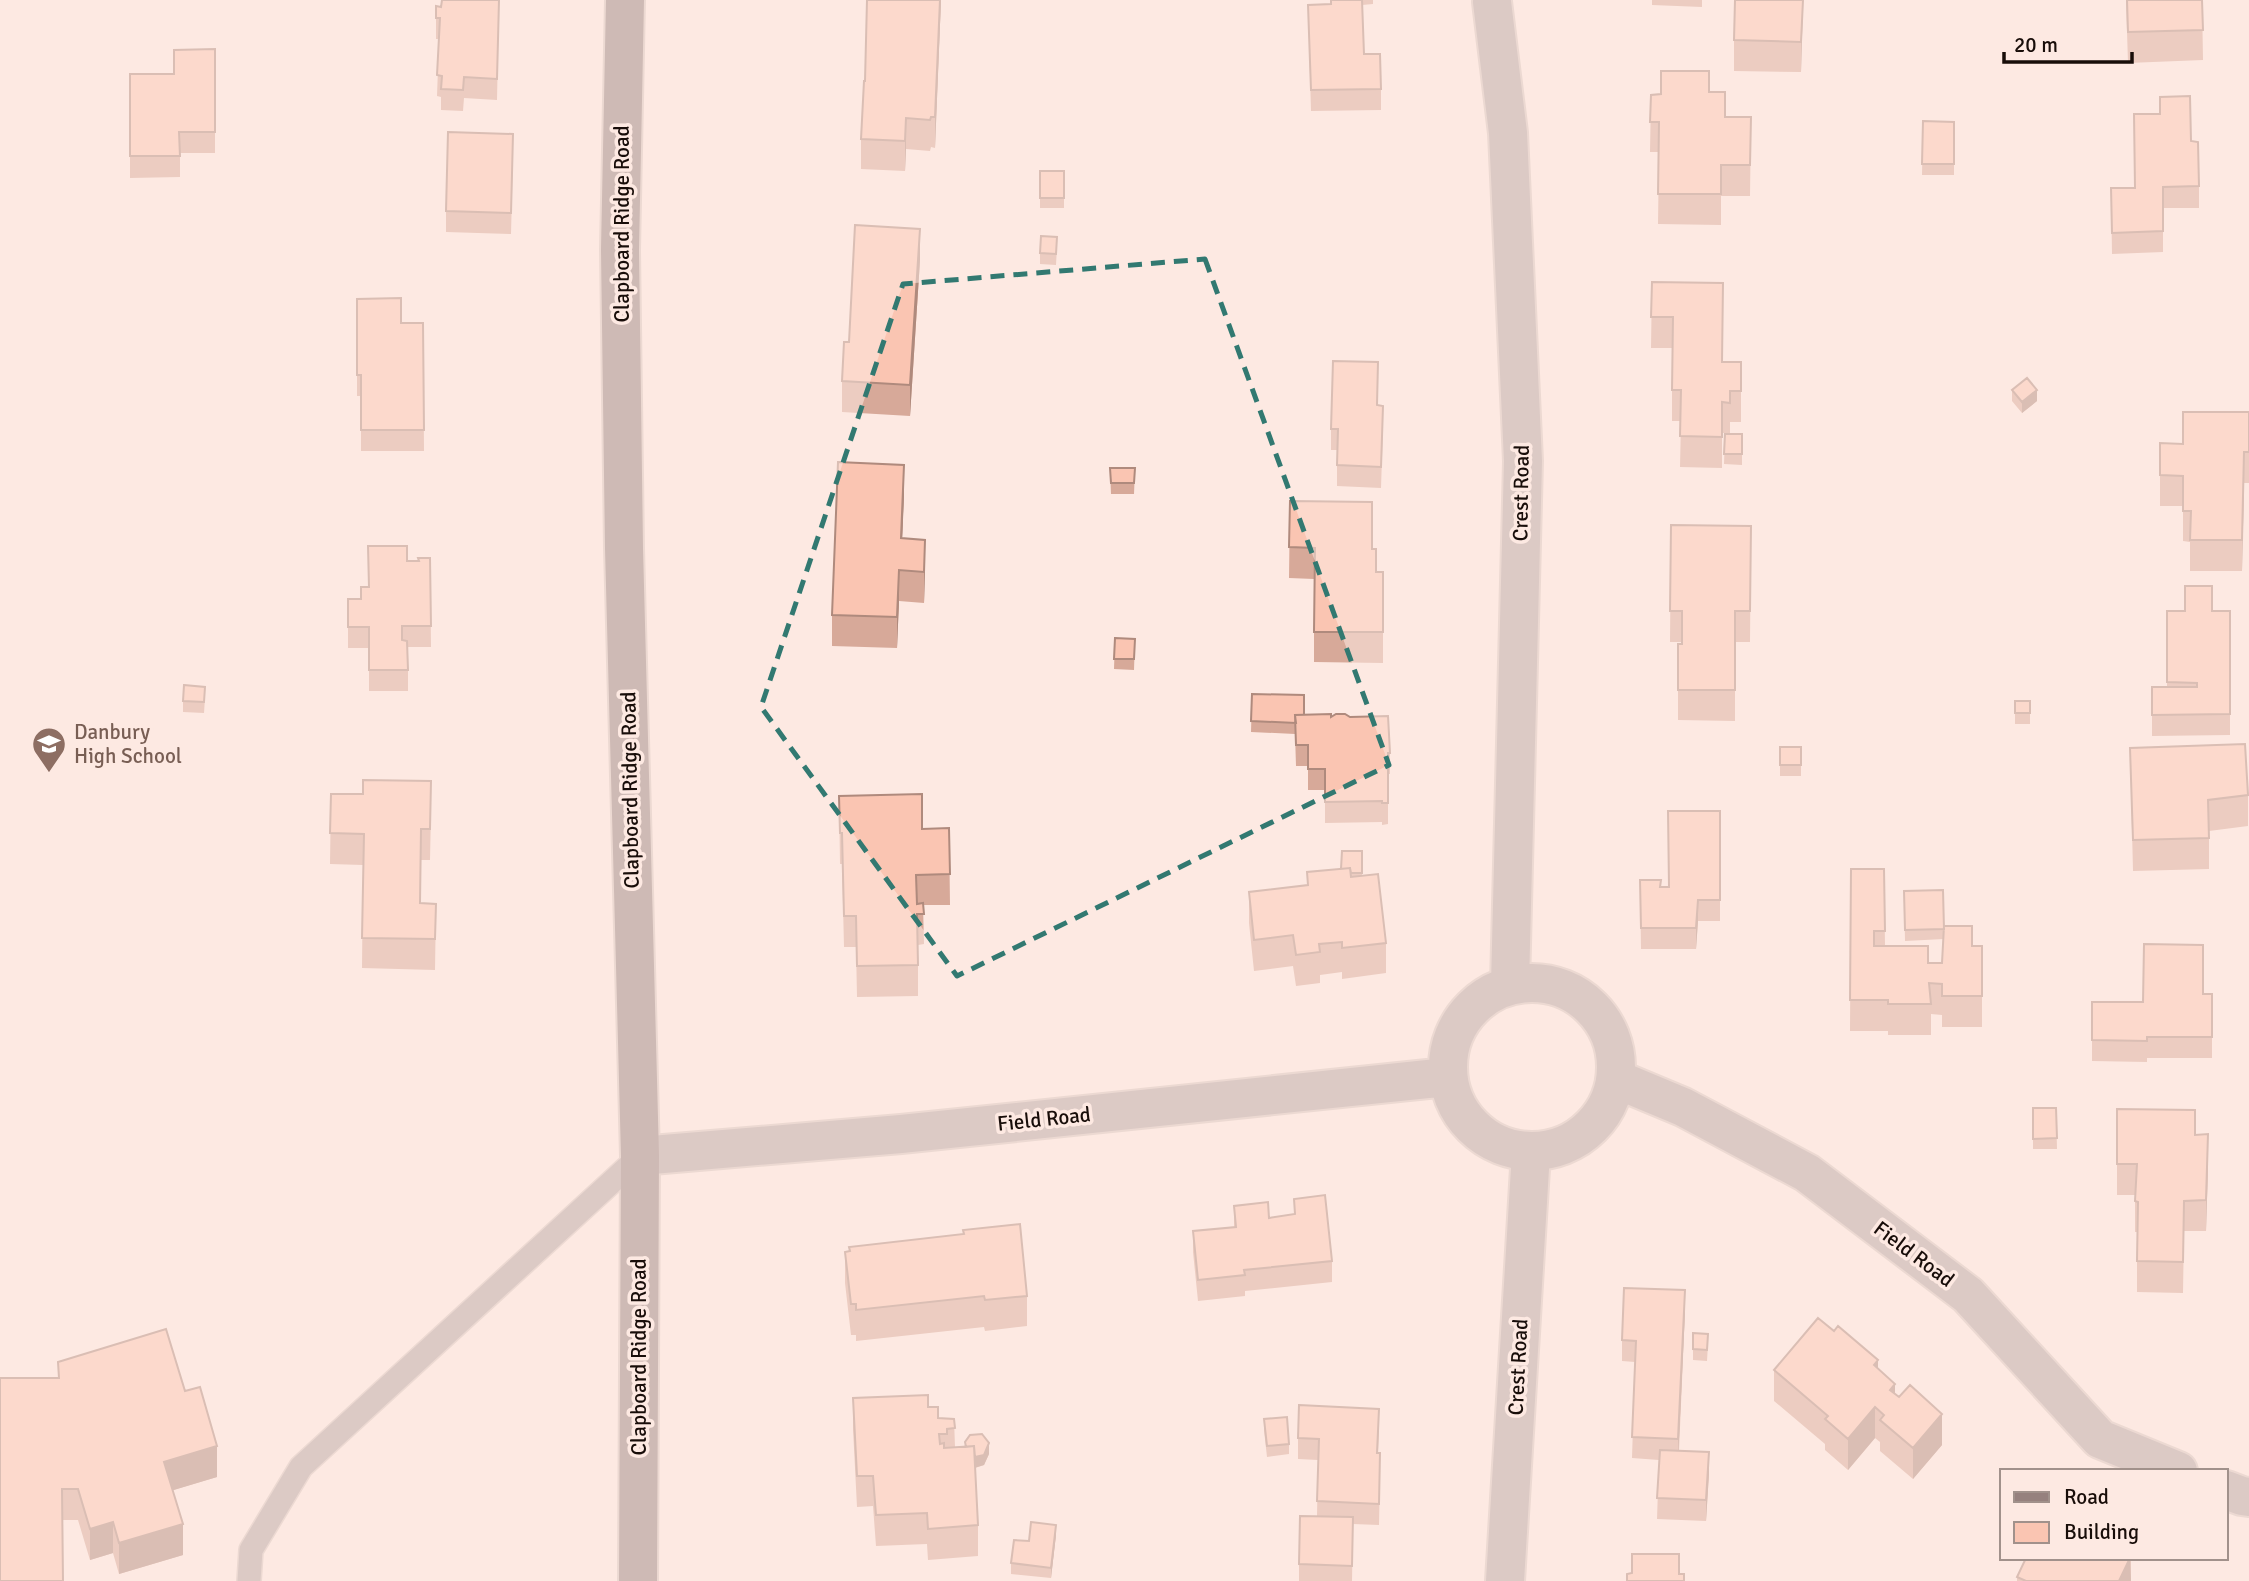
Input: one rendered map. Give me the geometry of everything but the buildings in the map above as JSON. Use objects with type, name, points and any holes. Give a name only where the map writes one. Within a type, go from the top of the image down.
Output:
[{"type":"main road","name":"Clapboard Ridge Road","points":[[625,0],[620,250],[623,484],[640,1156],[638,1581]]},
{"type":"street","name":"Crest Road","points":[[1492,2],[1508,133],[1523,461],[1510,985]]},
{"type":"street","points":[[1543,982],[1575,994],[1600,1016],[1614,1046],[1616,1079],[1606,1108],[1587,1132],[1561,1147],[1531,1152],[1501,1146],[1475,1130],[1456,1106],[1447,1077],[1449,1046],[1461,1019],[1482,998],[1510,985],[1543,982]]},
{"type":"street","name":"Field Road","points":[[640,1156],[901,1134],[1447,1077]]},
{"type":"street","name":"Field Road","points":[[1616,1079],[1683,1107],[1807,1173],[1968,1295],[2100,1439],[2173,1469]]},
{"type":"street","name":"Crest Road","points":[[1505,1581],[1531,1152]]},
{"type":"street","points":[[2228,1491],[2249,1497]]},
{"type":"lane","points":[[249,1581],[251,1550],[301,1466],[640,1156]]},
{"type":"highlighted area","points":[[1205,259],[1389,765],[957,976],[761,707],[903,284]]},
{"type":"place","name":"Danbury High School","points":[[49,774]]}]
